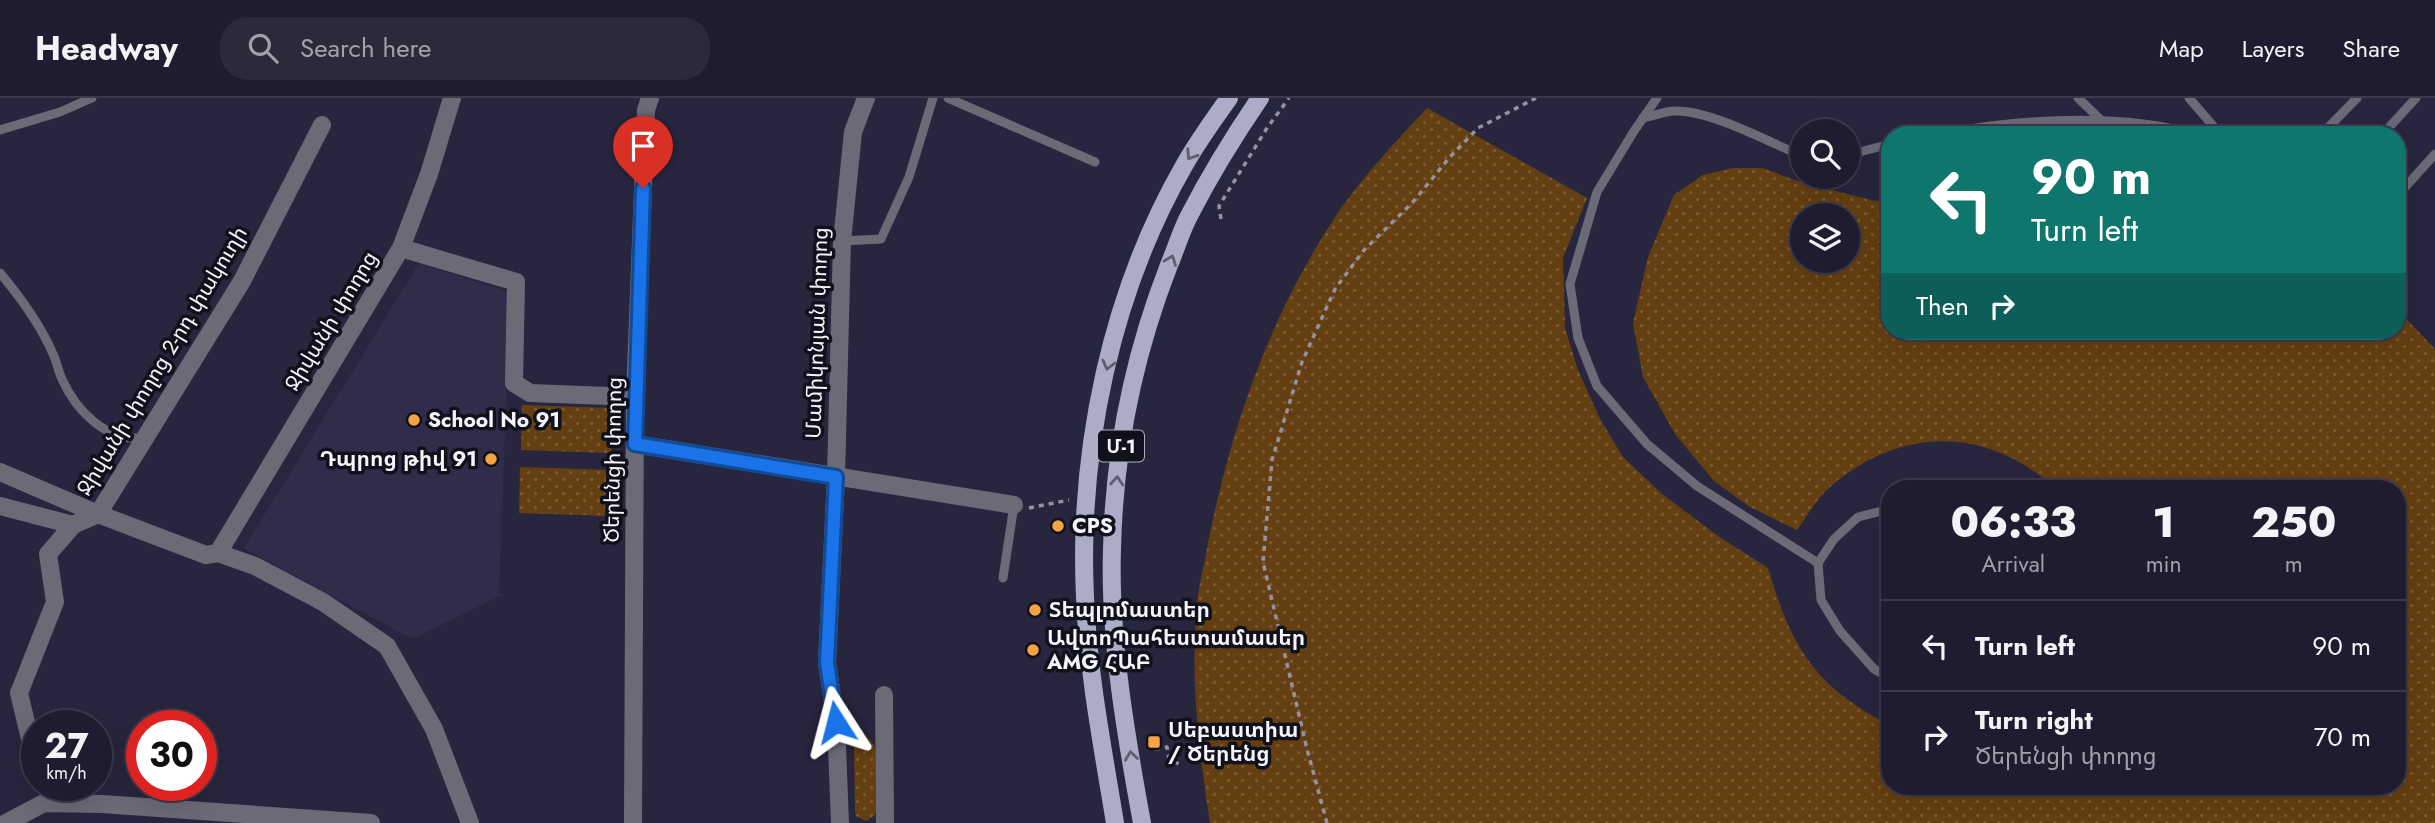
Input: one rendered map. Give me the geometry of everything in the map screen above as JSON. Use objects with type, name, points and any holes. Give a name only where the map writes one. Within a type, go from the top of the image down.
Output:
[{"type":"main road","name":"Մ-1","points":[[1115,823],[1097,712],[1085,598],[1085,499],[1097,414],[1119,323],[1153,226],[1185,164],[1229,98]]},
{"type":"main road","name":"Մ-1","points":[[1142,823],[1130,758],[1113,617],[1112,549],[1121,442],[1156,300],[1188,218],[1232,140],[1260,98]]},
{"type":"street","name":"Ջիվանի փողոց","points":[[218,553],[401,248],[429,174],[452,98]]},
{"type":"street","name":"Ծերենցի փողոց","points":[[633,823],[635,397],[646,110],[650,98]]},
{"type":"street","name":"Մամիկոնյան փողոց","points":[[840,823],[836,722],[827,663],[836,477],[842,241],[853,132],[866,98]]},
{"type":"street","name":"Ջիվանի փողոց 2-րդ փակուղի","points":[[23,710],[19,693],[55,602],[48,554],[73,525],[98,514],[242,281],[322,125]]},
{"type":"street","points":[[401,248],[516,282],[514,383],[530,393],[635,397]]},
{"type":"street","points":[[635,444],[1014,505]]},
{"type":"street","points":[[0,472],[98,514],[206,555],[218,553],[255,566],[323,602],[387,646],[434,729],[470,823]]},
{"type":"street","points":[[0,506],[73,525]]},
{"type":"street","points":[[884,695],[885,823]]},
{"type":"street","points":[[6,823],[33,801]]},
{"type":"street","points":[[84,801],[370,823]]},
{"type":"lane","points":[[0,130],[60,112],[92,98]]},
{"type":"lane","points":[[842,241],[881,239],[909,177],[933,98]]},
{"type":"lane","points":[[948,98],[1096,162]]},
{"type":"lane","points":[[1657,98],[1597,192],[1570,284],[1578,338],[1597,386],[1647,444],[1697,486],[1818,563]]},
{"type":"lane","points":[[2078,98],[2101,120]]},
{"type":"lane","points":[[2189,98],[2213,126]]},
{"type":"lane","points":[[2330,126],[2357,98]]},
{"type":"lane","points":[[2390,126],[2416,98]]},
{"type":"lane","points":[[1643,118],[1675,111],[1704,117],[1730,123],[1790,151]]},
{"type":"lane","points":[[2002,126],[2101,120],[2156,126]]},
{"type":"lane","points":[[1860,152],[1881,146]]},
{"type":"lane","points":[[2406,186],[2435,155]]},
{"type":"lane","points":[[0,273],[23,300],[54,354],[62,380],[86,415],[121,438],[145,438]]},
{"type":"lane","points":[[1003,578],[1014,505]]},
{"type":"lane","points":[[1881,511],[1858,517],[1834,538],[1818,563],[1821,600],[1840,631],[1874,669],[1881,673]]},
{"type":"path","points":[[1221,219],[1219,205],[1267,128],[1290,98]]},
{"type":"path","points":[[1326,823],[1264,562],[1272,460],[1302,362],[1335,289],[1364,250],[1413,202],[1478,128],[1536,98]]},
{"type":"path","points":[[1014,505],[1033,509],[1071,499]]},
{"type":"path","points":[[1155,749],[1167,747],[1169,759],[1184,766]]},
{"type":"shaded area","points":[[1427,108],[1587,198],[1563,258],[1565,328],[1578,370],[1600,419],[1623,457],[1662,494],[1718,536],[1768,568],[1786,620],[1809,662],[1842,695],[1881,720],[1881,795],[2406,795],[2406,480],[2044,480],[2001,453],[1972,444],[1943,441],[1914,444],[1885,453],[1857,467],[1825,491],[1797,530],[1750,507],[1714,481],[1675,434],[1643,377],[1633,323],[1648,257],[1674,195],[1703,175],[1733,168],[1763,168],[1790,178],[1790,189],[1828,189],[1881,201],[1881,340],[2406,340],[2406,318],[2435,349],[2435,823],[1210,823],[1197,715],[1195,633],[1200,582],[1217,501],[1240,418],[1271,336],[1309,259],[1353,193]]},
{"type":"shaded area","name":"School No 91","points":[[419,263],[510,293],[499,593],[504,594],[412,639],[244,548]]},
{"type":"shaded area","points":[[522,405],[613,408],[611,453],[521,450]]},
{"type":"shaded area","points":[[520,467],[610,470],[609,516],[519,513]]},
{"type":"shaded area","points":[[859,738],[870,739],[875,748],[876,809],[875,815],[866,821],[856,816],[855,810],[854,748]]},
{"type":"place","name":"School No 91","points":[[414,420]]},
{"type":"place","name":"Դպրոց թիվ 91","points":[[491,459]]},
{"type":"place","name":"CPS","points":[[1058,526]]},
{"type":"place","name":"Տեպլոմաստեր","points":[[1035,610]]},
{"type":"place","name":"ԱվտոՊահեստամասեր AMG ՀԱԲ","points":[[1033,650]]},
{"type":"place","name":"Սեբաստիա / Ծերենց","points":[[1154,742]]},
{"type":"route","points":[[643,188],[635,444],[836,477],[827,663],[836,722]]}]
